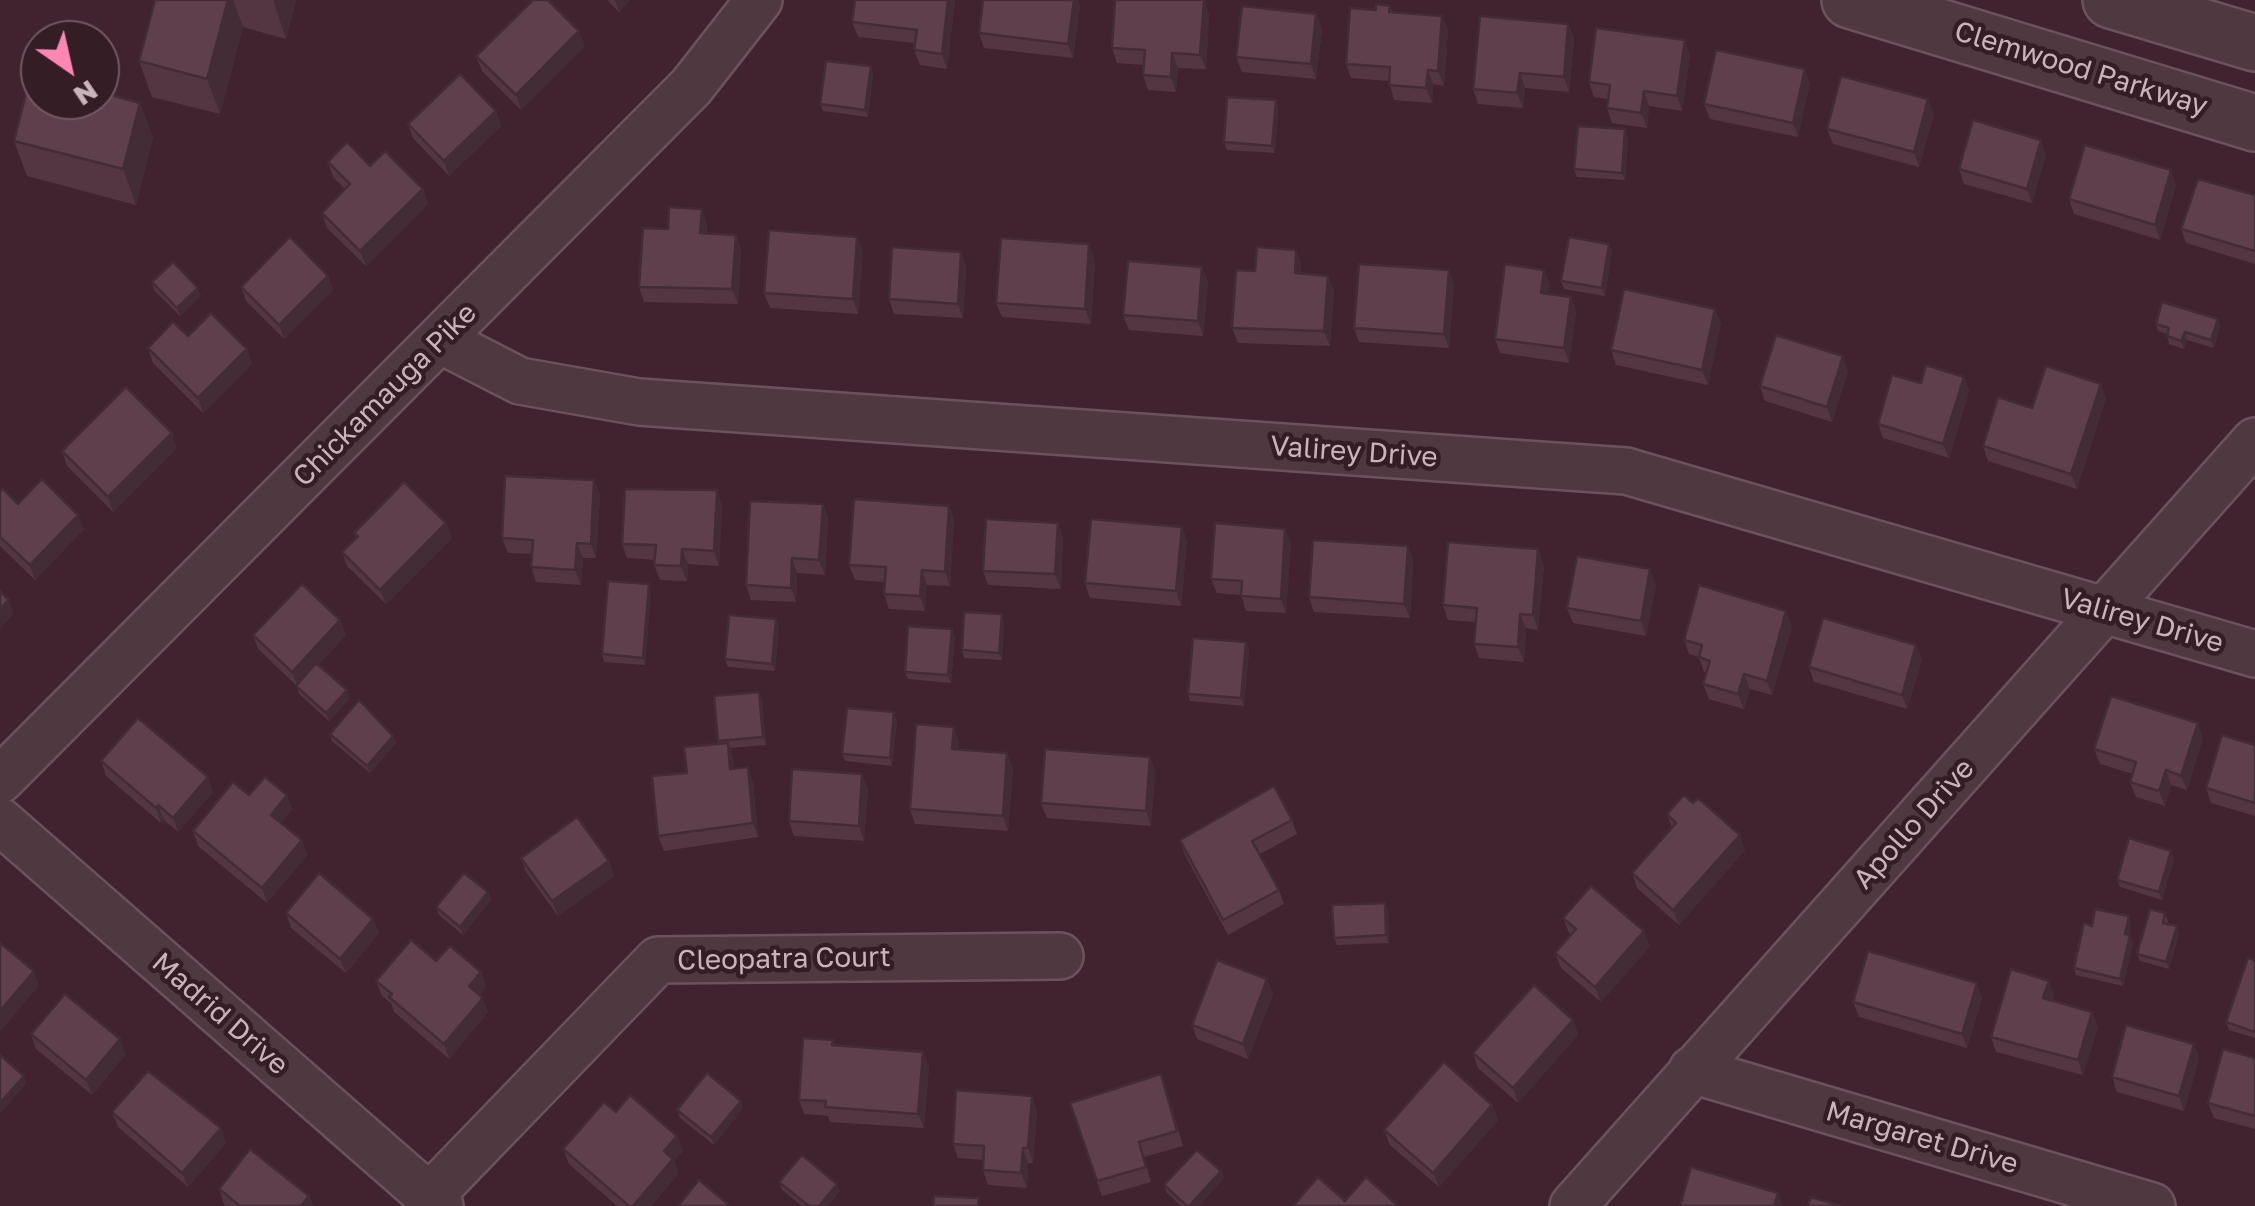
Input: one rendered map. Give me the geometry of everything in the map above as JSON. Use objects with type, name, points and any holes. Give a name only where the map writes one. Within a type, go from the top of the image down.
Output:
[{"type":"street","name":"Chickamauga Pike","points":[[0,780],[691,87],[759,0]]},
{"type":"street","name":"Clemwood Parkway","points":[[1850,0],[2255,124]]},
{"type":"street","points":[[2111,0],[2255,43]]},
{"type":"street","name":"Valirey Drive","points":[[440,340],[520,381],[639,402],[1626,471],[2255,654]]},
{"type":"street","name":"Apollo Drive","points":[[1573,1206],[2255,440]]},
{"type":"street","name":"Madrid Drive","points":[[0,821],[434,1201]]},
{"type":"street","name":"Cleopatra Court","points":[[434,1201],[658,960],[1060,956]]},
{"type":"street","name":"Margaret Drive","points":[[1692,1070],[2152,1206]]},
{"type":"building","points":[[155,0],[228,0],[207,79],[139,61]]},
{"type":"building","points":[[533,0],[548,0],[579,31],[516,95],[476,56]]},
{"type":"building","points":[[855,0],[948,0],[942,54],[914,50],[917,30],[852,22]]},
{"type":"building","points":[[983,0],[1074,0],[1068,44],[979,33]]},
{"type":"building","points":[[1115,0],[1204,0],[1200,55],[1172,53],[1171,77],[1143,75],[1145,50],[1112,48]]},
{"type":"building","points":[[1376,4],[1390,6],[1389,12],[1442,16],[1438,71],[1428,70],[1426,88],[1389,85],[1390,67],[1346,64],[1350,8],[1376,10]]},
{"type":"building","points":[[1242,6],[1316,14],[1311,64],[1236,57]]},
{"type":"building","points":[[1480,16],[1568,24],[1564,77],[1520,73],[1517,93],[1473,89]]},
{"type":"building","points":[[1596,28],[1685,40],[1677,96],[1644,91],[1641,113],[1607,108],[1610,85],[1589,82]]},
{"type":"building","points":[[1716,50],[1805,69],[1793,123],[1704,104]]},
{"type":"building","points":[[826,61],[871,66],[865,110],[820,104]]},
{"type":"building","points":[[460,74],[496,111],[444,161],[408,124]]},
{"type":"building","points":[[1841,76],[1928,99],[1914,152],[1827,129]]},
{"type":"building","points":[[1227,97],[1276,100],[1272,146],[1224,142]]},
{"type":"building","points":[[120,98],[140,103],[123,169],[14,141],[20,117],[120,120]]},
{"type":"building","points":[[1973,120],[2041,140],[2027,189],[1959,169]]},
{"type":"building","points":[[1578,126],[1625,129],[1622,173],[1574,169]]},
{"type":"building","points":[[347,142],[370,166],[385,151],[423,189],[360,251],[322,213],[350,184],[328,162]]},
{"type":"building","points":[[2085,145],[2171,170],[2155,225],[2069,199]]},
{"type":"building","points":[[2198,179],[2255,195],[2255,251],[2181,229]]},
{"type":"building","points":[[669,207],[702,209],[700,233],[736,235],[732,289],[639,287],[643,228],[668,229]]},
{"type":"building","points":[[769,230],[857,237],[853,299],[764,293]]},
{"type":"building","points":[[290,237],[328,276],[279,325],[241,287]]},
{"type":"building","points":[[1569,237],[1609,244],[1602,288],[1561,281]]},
{"type":"building","points":[[1001,238],[1089,244],[1085,309],[996,303]]},
{"type":"building","points":[[892,247],[961,252],[958,304],[889,299]]},
{"type":"building","points":[[1257,247],[1296,250],[1295,273],[1328,276],[1324,331],[1232,328],[1236,270],[1255,271]]},
{"type":"building","points":[[1128,261],[1202,267],[1198,321],[1123,315]]},
{"type":"building","points":[[173,262],[198,288],[177,308],[152,282]]},
{"type":"building","points":[[1359,264],[1449,270],[1444,334],[1354,328]]},
{"type":"building","points":[[1505,264],[1544,270],[1541,293],[1571,297],[1564,348],[1495,339]]},
{"type":"building","points":[[1624,289],[1715,309],[1702,370],[1611,350]]},
{"type":"building","points":[[2162,302],[2218,319],[2211,340],[2185,332],[2181,341],[2167,336],[2169,328],[2156,324]]},
{"type":"building","points":[[211,313],[247,349],[198,398],[148,348],[173,322],[188,336]]},
{"type":"building","points":[[1776,335],[1843,356],[1827,407],[1760,386]]},
{"type":"building","points":[[1926,365],[1964,377],[1943,444],[1878,424],[1892,375],[1921,383]]},
{"type":"building","points":[[2046,366],[2101,384],[2071,474],[1983,446],[1998,397],[2032,408]]},
{"type":"building","points":[[126,387],[172,433],[108,497],[62,451]]},
{"type":"building","points":[[505,476],[594,480],[591,544],[577,543],[575,570],[531,567],[533,540],[502,538]]},
{"type":"building","points":[[42,479],[78,515],[30,565],[0,537],[0,492],[3,489],[18,504]]},
{"type":"building","points":[[404,482],[446,523],[380,590],[342,552],[358,536],[354,533]]},
{"type":"building","points":[[625,489],[717,490],[714,551],[682,549],[681,566],[654,565],[656,545],[622,544]]},
{"type":"building","points":[[854,499],[949,506],[945,572],[922,570],[920,596],[884,594],[886,567],[849,565]]},
{"type":"building","points":[[750,501],[823,504],[819,560],[792,558],[791,588],[746,585]]},
{"type":"building","points":[[986,519],[1058,523],[1055,574],[983,571]]},
{"type":"building","points":[[1091,519],[1182,527],[1176,591],[1085,583]]},
{"type":"building","points":[[1215,523],[1285,529],[1281,599],[1241,596],[1242,581],[1211,579]]},
{"type":"building","points":[[1313,540],[1408,546],[1404,604],[1309,597]]},
{"type":"building","points":[[1448,542],[1538,549],[1533,615],[1520,614],[1518,647],[1474,644],[1477,608],[1443,605]]},
{"type":"building","points":[[1577,556],[1650,569],[1641,621],[1567,608]]},
{"type":"building","points":[[608,581],[649,584],[643,658],[602,654]]},
{"type":"building","points":[[302,584],[340,620],[292,672],[253,635]]},
{"type":"building","points":[[1699,585],[1786,611],[1767,681],[1744,674],[1738,694],[1703,684],[1710,661],[1699,657],[1702,645],[1684,640]]},
{"type":"building","points":[[0,591],[9,600],[0,609]]},
{"type":"building","points":[[964,612],[1002,614],[999,653],[962,650]]},
{"type":"building","points":[[729,615],[776,619],[772,664],[725,659]]},
{"type":"building","points":[[1823,618],[1916,645],[1902,695],[1809,667]]},
{"type":"building","points":[[908,626],[952,629],[948,675],[905,672]]},
{"type":"building","points":[[1193,638],[1246,642],[1241,698],[1188,694]]},
{"type":"building","points":[[316,663],[347,690],[326,713],[296,686]]},
{"type":"building","points":[[759,692],[763,737],[718,741],[714,696]]},
{"type":"building","points":[[2111,696],[2198,723],[2181,776],[2166,770],[2159,791],[2130,782],[2136,762],[2094,749]]},
{"type":"building","points":[[359,700],[393,736],[367,766],[330,734]]},
{"type":"building","points":[[847,708],[894,712],[890,758],[842,754]]},
{"type":"building","points":[[138,718],[208,777],[173,818],[101,761]]},
{"type":"building","points":[[916,724],[954,727],[952,749],[1007,753],[1003,816],[910,809]]},
{"type":"building","points":[[2222,735],[2255,745],[2255,803],[2206,788]]},
{"type":"building","points":[[728,743],[730,769],[748,767],[753,823],[658,836],[652,776],[687,773],[684,747]]},
{"type":"building","points":[[1045,749],[1150,757],[1146,811],[1041,803]]},
{"type":"building","points":[[792,769],[862,774],[859,826],[789,821]]},
{"type":"building","points":[[265,777],[287,795],[271,815],[302,840],[262,888],[193,831],[233,782],[249,795]]},
{"type":"building","points":[[1274,786],[1292,820],[1252,841],[1279,890],[1223,920],[1180,840]]},
{"type":"building","points":[[1684,795],[1693,803],[1698,798],[1740,835],[1673,910],[1632,873],[1676,823],[1667,814]]},
{"type":"building","points":[[577,817],[609,861],[552,901],[521,858]]},
{"type":"building","points":[[2129,838],[2171,851],[2159,892],[2117,880]]},
{"type":"building","points":[[319,873],[373,919],[340,959],[286,913]]},
{"type":"building","points":[[464,873],[488,892],[460,927],[436,907]]},
{"type":"building","points":[[1591,886],[1644,931],[1595,987],[1555,953],[1576,929],[1563,918]]},
{"type":"building","points":[[1385,903],[1386,935],[1334,938],[1332,905]]},
{"type":"building","points":[[2095,909],[2129,916],[2125,934],[2130,935],[2120,979],[2074,968],[2084,923],[2092,926]]},
{"type":"building","points":[[2150,909],[2165,913],[2163,923],[2177,926],[2166,962],[2137,954]]},
{"type":"building","points":[[411,940],[436,961],[450,946],[481,972],[469,986],[483,998],[444,1044],[376,981]]},
{"type":"building","points":[[0,943],[34,971],[0,1011]]},
{"type":"building","points":[[1868,951],[1977,983],[1962,1034],[1853,1002]]},
{"type":"building","points":[[2248,958],[2255,960],[2255,1032],[2226,1022]]},
{"type":"building","points":[[1217,960],[1267,979],[1243,1044],[1192,1025]]},
{"type":"building","points":[[2011,969],[2049,981],[2043,998],[2092,1012],[2078,1060],[1991,1037]]},
{"type":"building","points":[[1534,985],[1573,1020],[1513,1088],[1473,1053]]},
{"type":"building","points":[[65,994],[120,1039],[86,1080],[31,1034]]},
{"type":"building","points":[[2126,1025],[2194,1044],[2179,1096],[2112,1077]]},
{"type":"building","points":[[803,1038],[833,1040],[832,1045],[923,1052],[918,1114],[825,1107],[826,1101],[799,1100]]},
{"type":"building","points":[[2223,1049],[2255,1058],[2255,1116],[2208,1103]]},
{"type":"building","points":[[0,1055],[24,1076],[0,1103]]},
{"type":"building","points":[[1444,1062],[1492,1105],[1433,1173],[1384,1130]]},
{"type":"building","points":[[148,1071],[221,1128],[182,1173],[112,1112]]},
{"type":"building","points":[[707,1073],[741,1101],[711,1137],[677,1110]]},
{"type":"building","points":[[1161,1074],[1177,1131],[1139,1142],[1146,1167],[1097,1181],[1070,1103]]},
{"type":"building","points":[[956,1090],[1032,1096],[1028,1148],[1023,1148],[1021,1173],[983,1170],[984,1146],[953,1144]]},
{"type":"building","points":[[630,1095],[677,1136],[664,1151],[673,1159],[633,1206],[563,1149],[604,1102],[616,1112]]},
{"type":"building","points":[[250,1149],[309,1196],[301,1206],[240,1206],[219,1189]]},
{"type":"building","points":[[1197,1150],[1221,1171],[1187,1206],[1164,1185]]},
{"type":"building","points":[[802,1155],[837,1184],[819,1206],[809,1206],[779,1182]]},
{"type":"building","points":[[1691,1167],[1778,1193],[1774,1206],[1680,1206]]},
{"type":"building","points":[[1318,1177],[1345,1201],[1366,1177],[1398,1206],[1293,1206]]},
{"type":"building","points":[[699,1180],[730,1206],[678,1206]]},
{"type":"building","points":[[934,1196],[979,1198],[978,1206],[933,1206]]},
{"type":"building","points":[[1811,1197],[1841,1206],[1808,1206]]}]
